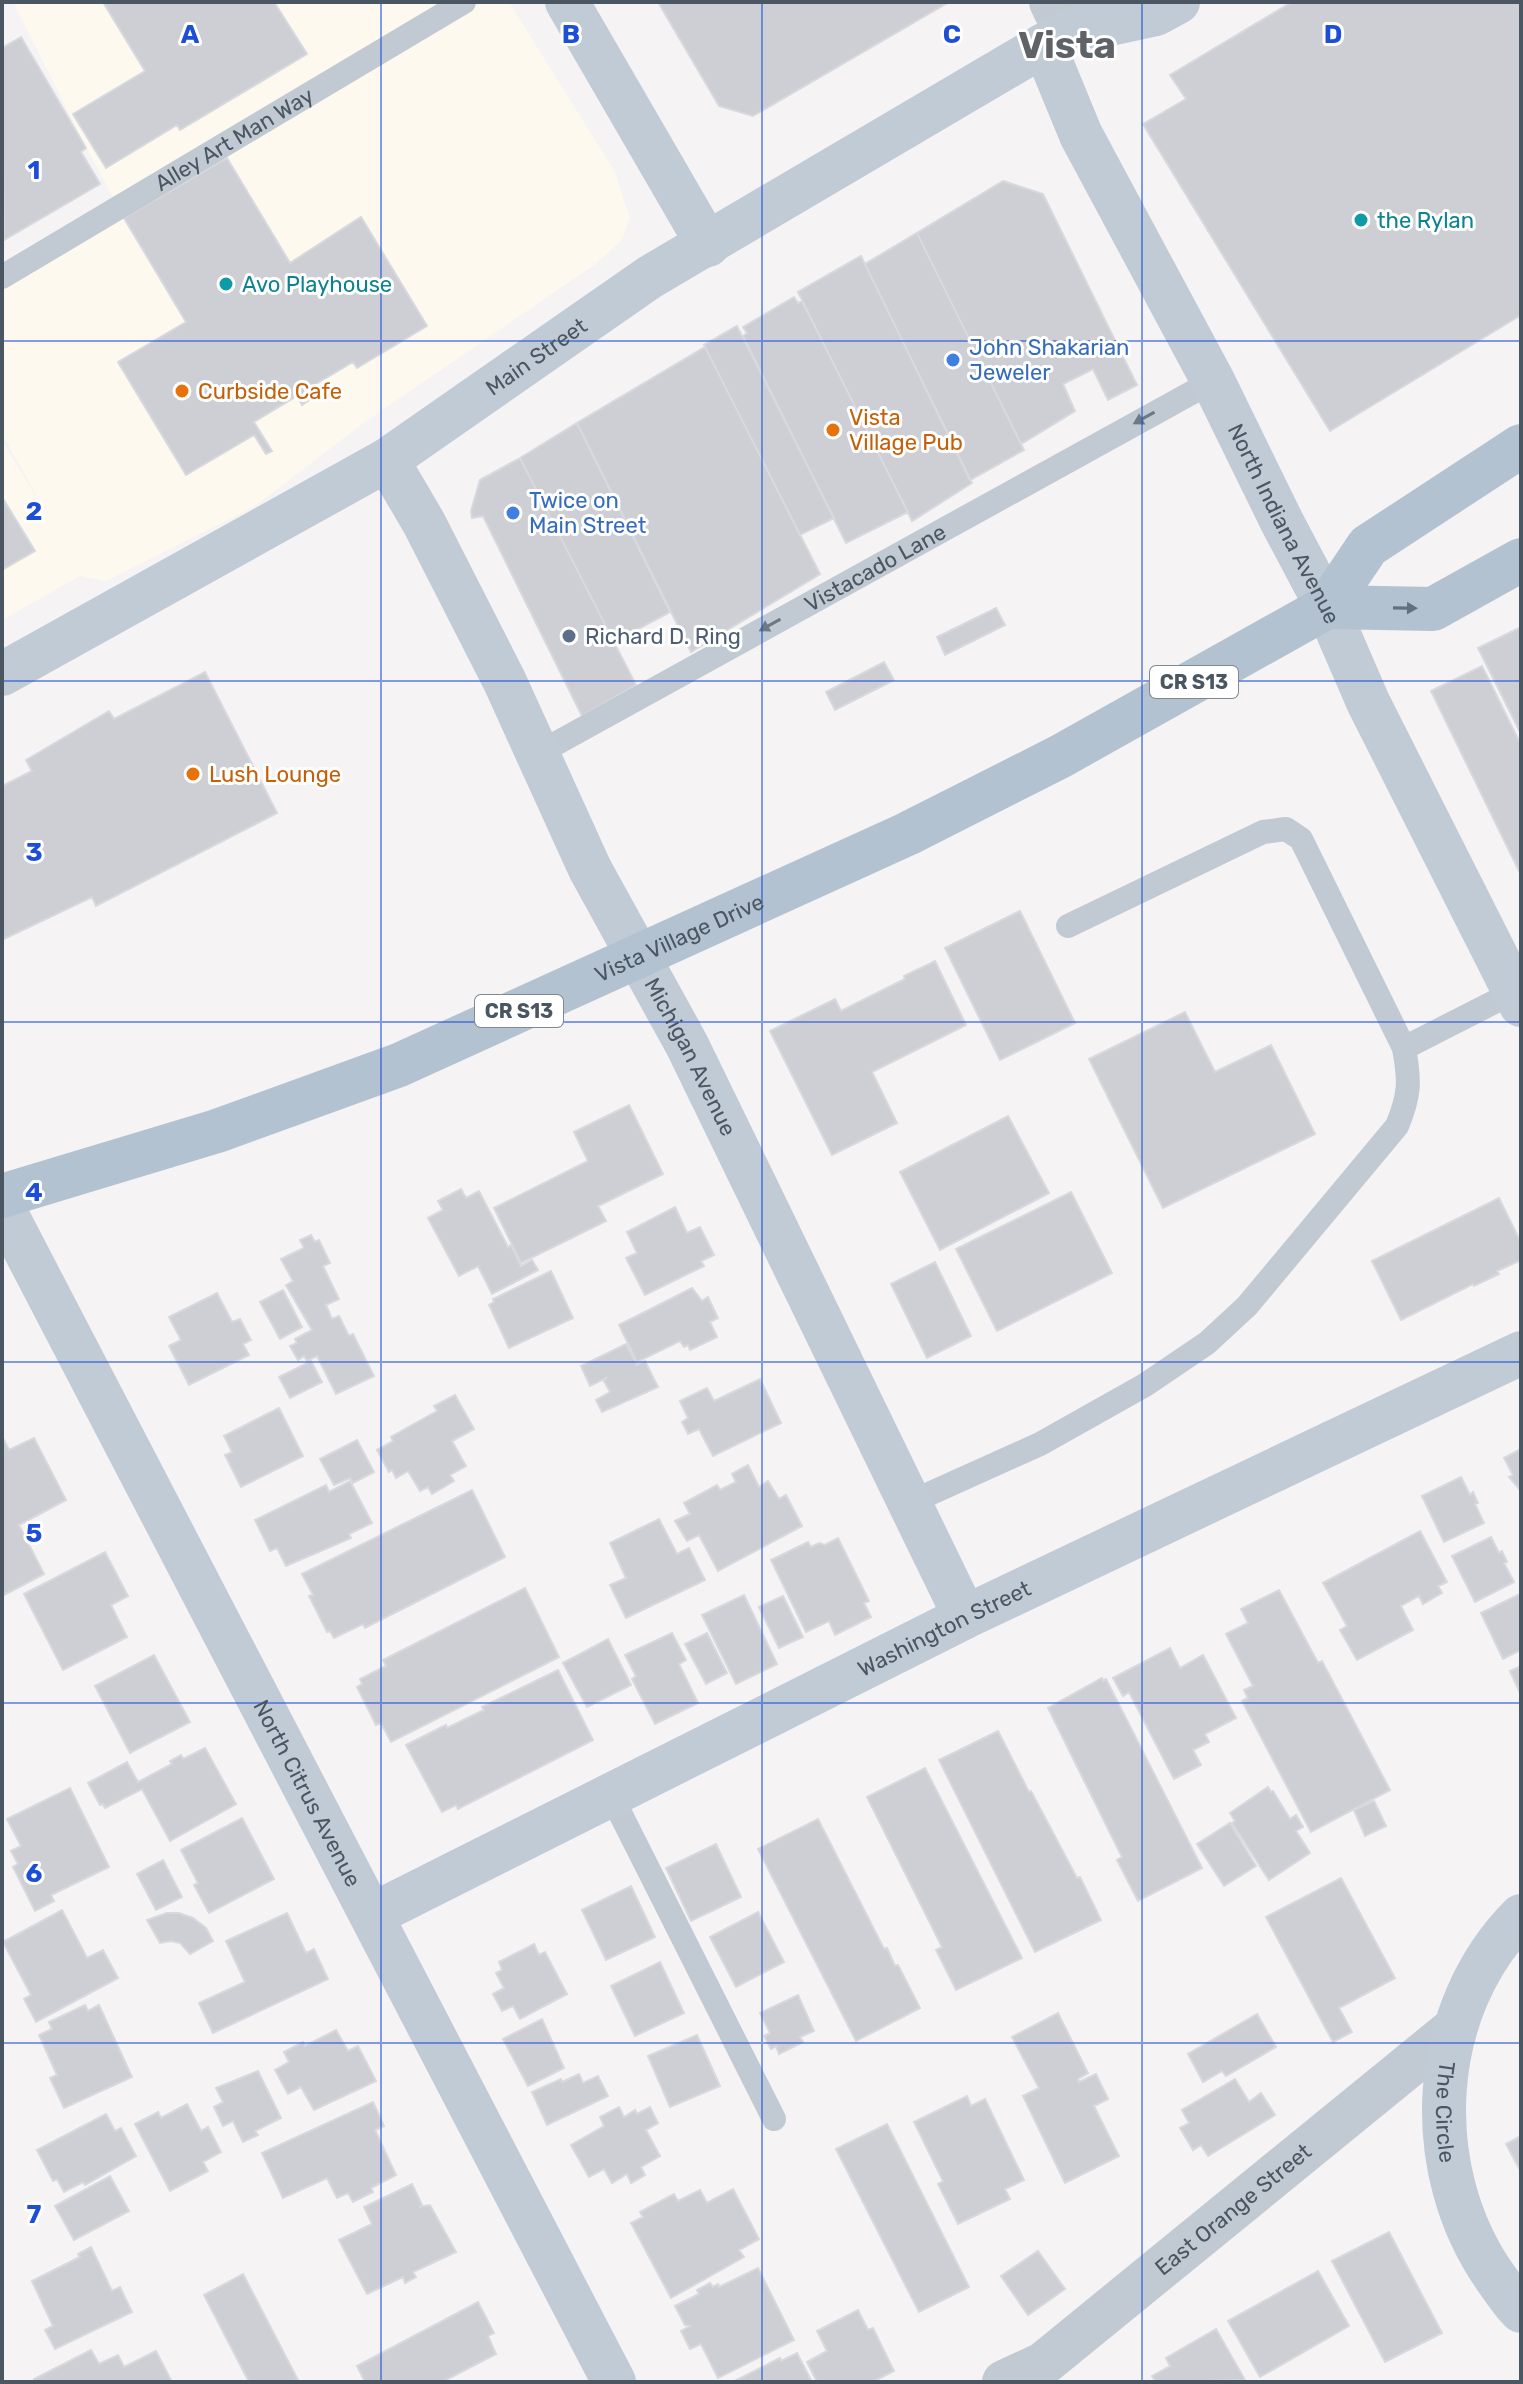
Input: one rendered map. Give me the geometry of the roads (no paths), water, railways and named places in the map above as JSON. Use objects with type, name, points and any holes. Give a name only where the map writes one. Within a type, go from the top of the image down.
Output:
[{"type":"main road","name":"Vista Village Drive","points":[[2,1196],[217,1131],[399,1065],[907,834],[1047,764],[1327,607],[1368,546],[1521,446]]},
{"type":"main road","points":[[1327,607],[1433,609],[1521,560]]},
{"type":"street","points":[[567,2],[708,245]]},
{"type":"street","name":"Main Street","points":[[2,674],[387,460],[650,277],[708,245],[1054,27],[1126,2]]},
{"type":"street","name":"Main Street","points":[[1054,27],[1156,14],[1178,2]]},
{"type":"street","name":"North Indiana Avenue","points":[[1054,27],[1081,135],[1213,381],[1327,607],[1368,702],[1518,999]]},
{"type":"street","name":"Michigan Avenue","points":[[387,460],[424,523],[505,682],[590,869],[687,1045],[965,1617]]},
{"type":"street","name":"North Citrus Avenue","points":[[2,1206],[614,2382]]},
{"type":"street","name":"Washington Street","points":[[372,1915],[965,1617],[1521,1353]]},
{"type":"street","name":"The Circle","points":[[1521,1916],[1508,1929],[1477,1976],[1455,2028],[1444,2086],[1445,2145],[1457,2203],[1481,2257],[1521,2311]]},
{"type":"street","name":"East Orange Street","points":[[1004,2382],[1043,2364],[1455,2028]]},
{"type":"lane","name":"Alley Art Man Way","points":[[2,277],[464,2]]},
{"type":"lane","name":"Vistacado Lane","points":[[537,754],[1213,381]]},
{"type":"lane","points":[[909,1503],[1040,1444],[1145,1385],[1207,1343],[1247,1306],[1397,1126],[1407,1101],[1408,1073],[1404,1048],[1301,839],[1286,829],[1263,832],[1068,926]]},
{"type":"lane","points":[[1404,1048],[1518,999]]},
{"type":"lane","points":[[611,1795],[774,2119]]},
{"type":"place","name":"the Rylan","points":[[1361,220]]},
{"type":"place","name":"Avo Playhouse","points":[[226,284]]},
{"type":"place","name":"John Shakarian Jeweler","points":[[953,360]]},
{"type":"place","name":"Curbside Cafe","points":[[182,391]]},
{"type":"place","name":"Vista Village Pub","points":[[833,430]]},
{"type":"place","name":"Twice on Main Street","points":[[513,513]]},
{"type":"place","name":"Richard D. Ring","points":[[569,636]]},
{"type":"place","name":"Lush Lounge","points":[[193,774]]},
{"type":"district","name":"Vista","points":[[1067,45]]}]
